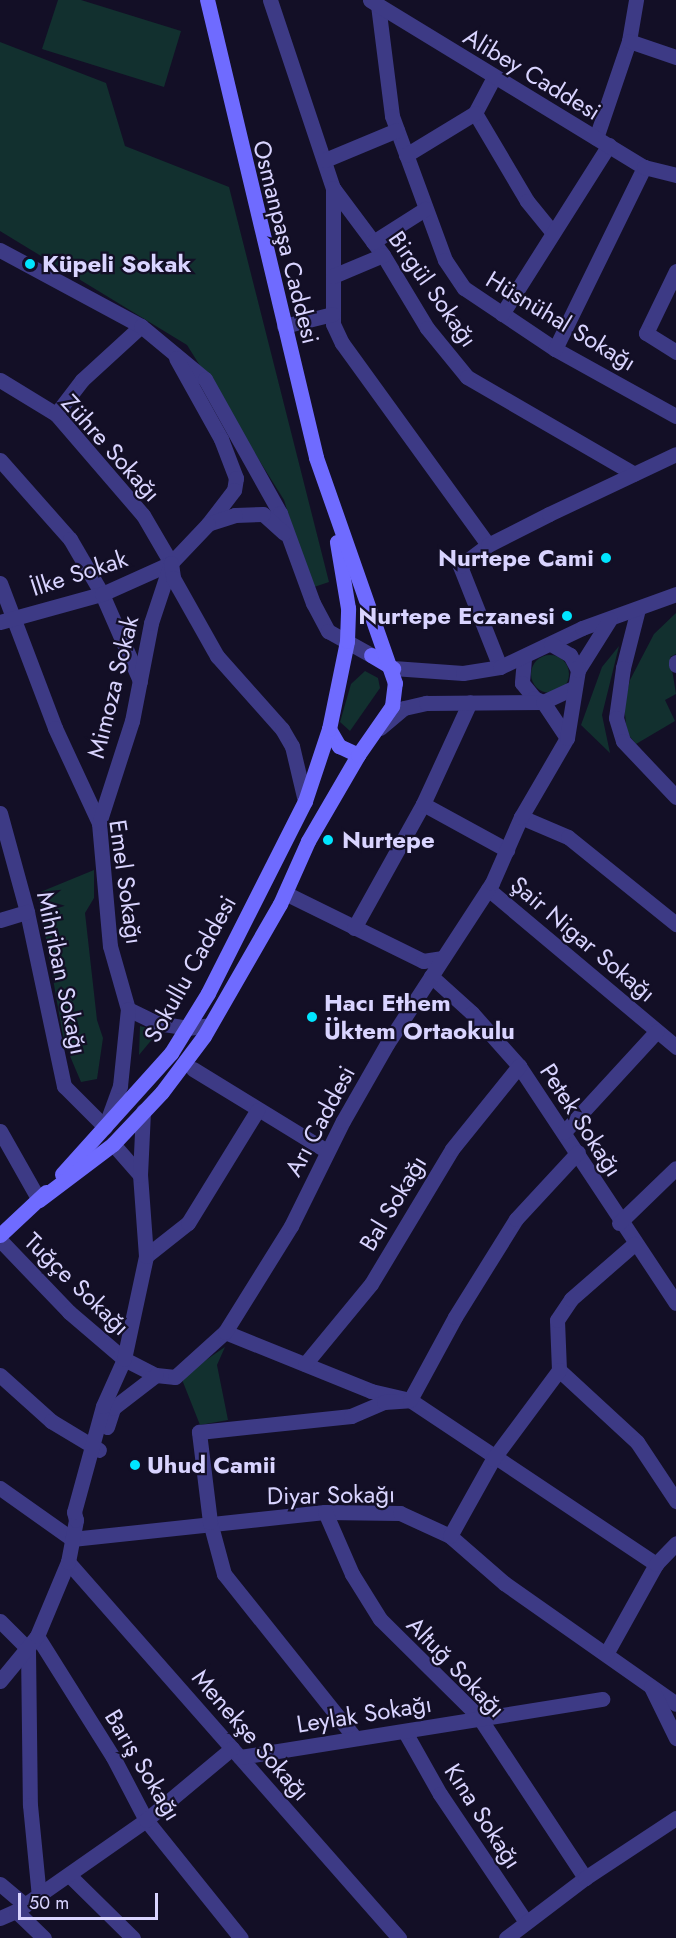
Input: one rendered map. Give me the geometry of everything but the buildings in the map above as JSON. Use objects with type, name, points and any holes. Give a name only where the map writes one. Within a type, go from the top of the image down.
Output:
[{"type":"main road","name":"Osmanpaşa Caddesi","points":[[207,0],[316,457],[368,612],[393,668]]},
{"type":"main road","name":"Osmanpaşa Caddesi","points":[[329,492],[348,608],[346,648],[329,729]]},
{"type":"main road","points":[[371,655],[393,668]]},
{"type":"main road","name":"Sokullu Caddesi","points":[[0,1235],[39,1200],[113,1144],[144,1111],[210,1025],[285,893],[308,841],[358,754],[380,728],[392,706],[393,668]]},
{"type":"main road","points":[[329,729],[339,746],[358,754]]},
{"type":"main road","name":"Sokullu Caddesi","points":[[39,1200],[171,1053],[187,1028],[305,801],[329,729]]},
{"type":"street","name":"Birgül Sokağı","points":[[270,0],[333,188],[333,314],[342,343],[488,545]]},
{"type":"street","points":[[502,314],[553,233],[602,142],[629,41],[636,0]]},
{"type":"street","name":"Alibey Caddesi","points":[[374,2],[645,167],[676,175]]},
{"type":"street","name":"Hüsnühal Sokağı","points":[[374,2],[397,130],[445,260],[464,288],[555,349],[676,416]]},
{"type":"street","points":[[629,41],[676,57]]},
{"type":"street","points":[[406,155],[475,113],[494,77]]},
{"type":"street","points":[[475,113],[527,201],[553,233]]},
{"type":"street","points":[[325,160],[397,130]]},
{"type":"street","points":[[555,349],[645,167]]},
{"type":"street","name":"Birgül Sokağı","points":[[333,188],[383,255],[427,328],[467,376],[634,474]]},
{"type":"street","points":[[373,242],[425,209]]},
{"type":"street","points":[[0,250],[141,326],[205,379],[266,483],[313,603],[328,630],[346,648],[371,655]]},
{"type":"street","points":[[333,276],[383,255]]},
{"type":"street","points":[[676,271],[646,333],[676,352]]},
{"type":"street","points":[[284,326],[333,314]]},
{"type":"street","points":[[56,414],[82,380],[141,326]]},
{"type":"street","points":[[171,563],[208,524],[234,490],[236,478],[221,439],[175,355]]},
{"type":"street","name":"Zühre Sokağı","points":[[0,380],[56,414],[143,515],[171,563],[173,578],[217,656],[282,729],[292,746],[305,801]]},
{"type":"street","points":[[500,667],[460,566],[488,545],[676,454]]},
{"type":"street","points":[[0,460],[70,539],[102,594],[140,681]]},
{"type":"street","points":[[208,524],[235,515],[263,514],[287,537]]},
{"type":"street","name":"İlke Sokak","points":[[0,622],[15,616],[102,594],[171,563]]},
{"type":"street","name":"Mimoza Sokak","points":[[99,823],[132,721],[150,623],[171,563]]},
{"type":"street","name":"Emel Sokağı","points":[[0,583],[15,616],[55,728],[99,823],[110,946],[128,1009]]},
{"type":"street","points":[[393,668],[463,673],[500,667],[524,659],[551,644],[610,619],[676,594]]},
{"type":"street","points":[[638,609],[623,668],[616,718],[623,741],[676,797]]},
{"type":"street","points":[[567,738],[578,670],[610,619]]},
{"type":"street","points":[[551,644],[570,655],[578,670]]},
{"type":"street","points":[[524,659],[522,683],[527,692],[543,702],[567,738]]},
{"type":"street","points":[[380,728],[404,708],[470,702],[543,702],[575,687]]},
{"type":"street","points":[[354,928],[423,804],[470,702]]},
{"type":"street","name":"Arı Caddesi","points":[[156,1374],[175,1377],[225,1332],[291,1226],[343,1121],[431,976],[488,889],[521,817],[567,738]]},
{"type":"street","points":[[423,804],[507,850]]},
{"type":"street","name":"Mihriban Sokağı","points":[[0,813],[27,912],[64,1086],[105,1127]]},
{"type":"street","points":[[521,817],[568,837],[676,924]]},
{"type":"street","name":"Şair Nigar Sokağı","points":[[488,889],[676,1047]]},
{"type":"street","points":[[285,893],[423,961],[443,958]]},
{"type":"street","points":[[0,920],[27,912]]},
{"type":"street","name":"Petek Sokağı","points":[[431,976],[472,1013],[519,1066],[578,1152],[619,1222],[676,1303]]},
{"type":"street","points":[[105,1127],[120,1086],[128,1009],[157,1023],[187,1028],[210,1025]]},
{"type":"street","points":[[564,1132],[657,1031]]},
{"type":"street","name":"Bal Sokağı","points":[[305,1364],[371,1284],[452,1149],[519,1066]]},
{"type":"street","points":[[193,1069],[257,1111],[322,1148]]},
{"type":"street","points":[[0,1681],[37,1636],[68,1562],[76,1520],[82,1514],[103,1406],[124,1359],[146,1256],[140,1175],[144,1111]]},
{"type":"street","points":[[146,1256],[188,1223],[257,1111]]},
{"type":"street","points":[[0,1131],[39,1200]]},
{"type":"street","points":[[113,1144],[140,1175]]},
{"type":"street","points":[[410,1400],[455,1317],[516,1219],[578,1152]]},
{"type":"street","points":[[619,1222],[676,1168]]},
{"type":"street","name":"Tuğçe Sokağı","points":[[0,1240],[69,1312],[124,1359],[156,1374]]},
{"type":"street","points":[[450,1536],[493,1459],[559,1370],[557,1320],[571,1299],[634,1244]]},
{"type":"street","points":[[225,1332],[371,1391],[410,1400],[493,1459],[562,1498],[656,1564]]},
{"type":"street","points":[[559,1370],[638,1442],[676,1501]]},
{"type":"street","points":[[96,1449],[113,1408],[156,1374]]},
{"type":"street","points":[[0,1375],[51,1421],[96,1449]]},
{"type":"street","points":[[355,1738],[224,1574],[210,1522],[199,1432],[351,1416],[384,1402],[410,1400]]},
{"type":"street","points":[[0,1488],[72,1539]]},
{"type":"street","name":"Diyar Sokağı","points":[[72,1539],[210,1522],[325,1512],[400,1513],[450,1536],[504,1583],[676,1704]]},
{"type":"street","name":"Altuğ Sokağı","points":[[325,1512],[352,1574],[380,1619],[479,1718],[585,1878]]},
{"type":"street","points":[[606,1654],[656,1564],[676,1543]]},
{"type":"street","name":"Menekşe Sokağı","points":[[68,1562],[399,1938]]},
{"type":"street","points":[[0,1621],[28,1649],[30,1805],[39,1896]]},
{"type":"street","name":"Barış Sokağı","points":[[37,1636],[113,1757],[146,1820],[241,1938]]},
{"type":"street","points":[[650,1686],[676,1738]]},
{"type":"street","name":"Leylak Sokağı","points":[[236,1752],[405,1732],[479,1718],[539,1712],[602,1699]]},
{"type":"street","name":"Kına Sokağı","points":[[405,1732],[440,1794],[525,1922]]},
{"type":"street","points":[[0,1918],[21,1908],[70,1877],[236,1752]]},
{"type":"street","points":[[506,1938],[585,1878],[676,1818]]},
{"type":"street","points":[[70,1877],[133,1938]]},
{"type":"street","points":[[0,1884],[44,1938]]},
{"type":"green space","points":[[58,0],[81,0],[181,31],[164,87],[42,49]]},
{"type":"green space","points":[[0,42],[106,83],[125,146],[229,187],[329,582],[311,588],[284,500],[187,345],[0,231]]},
{"type":"green space","points":[[676,613],[676,654],[670,657],[676,694],[665,700],[675,721],[636,744],[627,733],[624,705],[630,680],[654,634]]},
{"type":"green space","points":[[619,646],[602,715],[610,753],[581,725],[602,667]]},
{"type":"green space","points":[[550,655],[564,660],[569,674],[564,688],[550,693],[536,688],[531,674],[536,660]]},
{"type":"green space","points":[[365,671],[378,678],[380,688],[350,731],[340,722],[351,684]]},
{"type":"green space","points":[[94,870],[94,898],[85,913],[97,1020],[103,1038],[97,1079],[81,1082],[64,1042],[38,893]]},
{"type":"green space","points":[[140,1026],[159,1031],[139,1055]]},
{"type":"green space","points":[[225,1347],[217,1365],[228,1420],[200,1425],[181,1377]]},
{"type":"place","name":"Küpeli Sokak","points":[[30,264]]},
{"type":"place","name":"Nurtepe Cami","points":[[606,558]]},
{"type":"place","name":"Nurtepe Eczanesi","points":[[567,616]]},
{"type":"place","name":"Nurtepe","points":[[328,840]]},
{"type":"place","name":"Hacı Ethem Üktem Ortaokulu","points":[[312,1017]]},
{"type":"place","name":"Uhud Camii","points":[[135,1465]]}]
